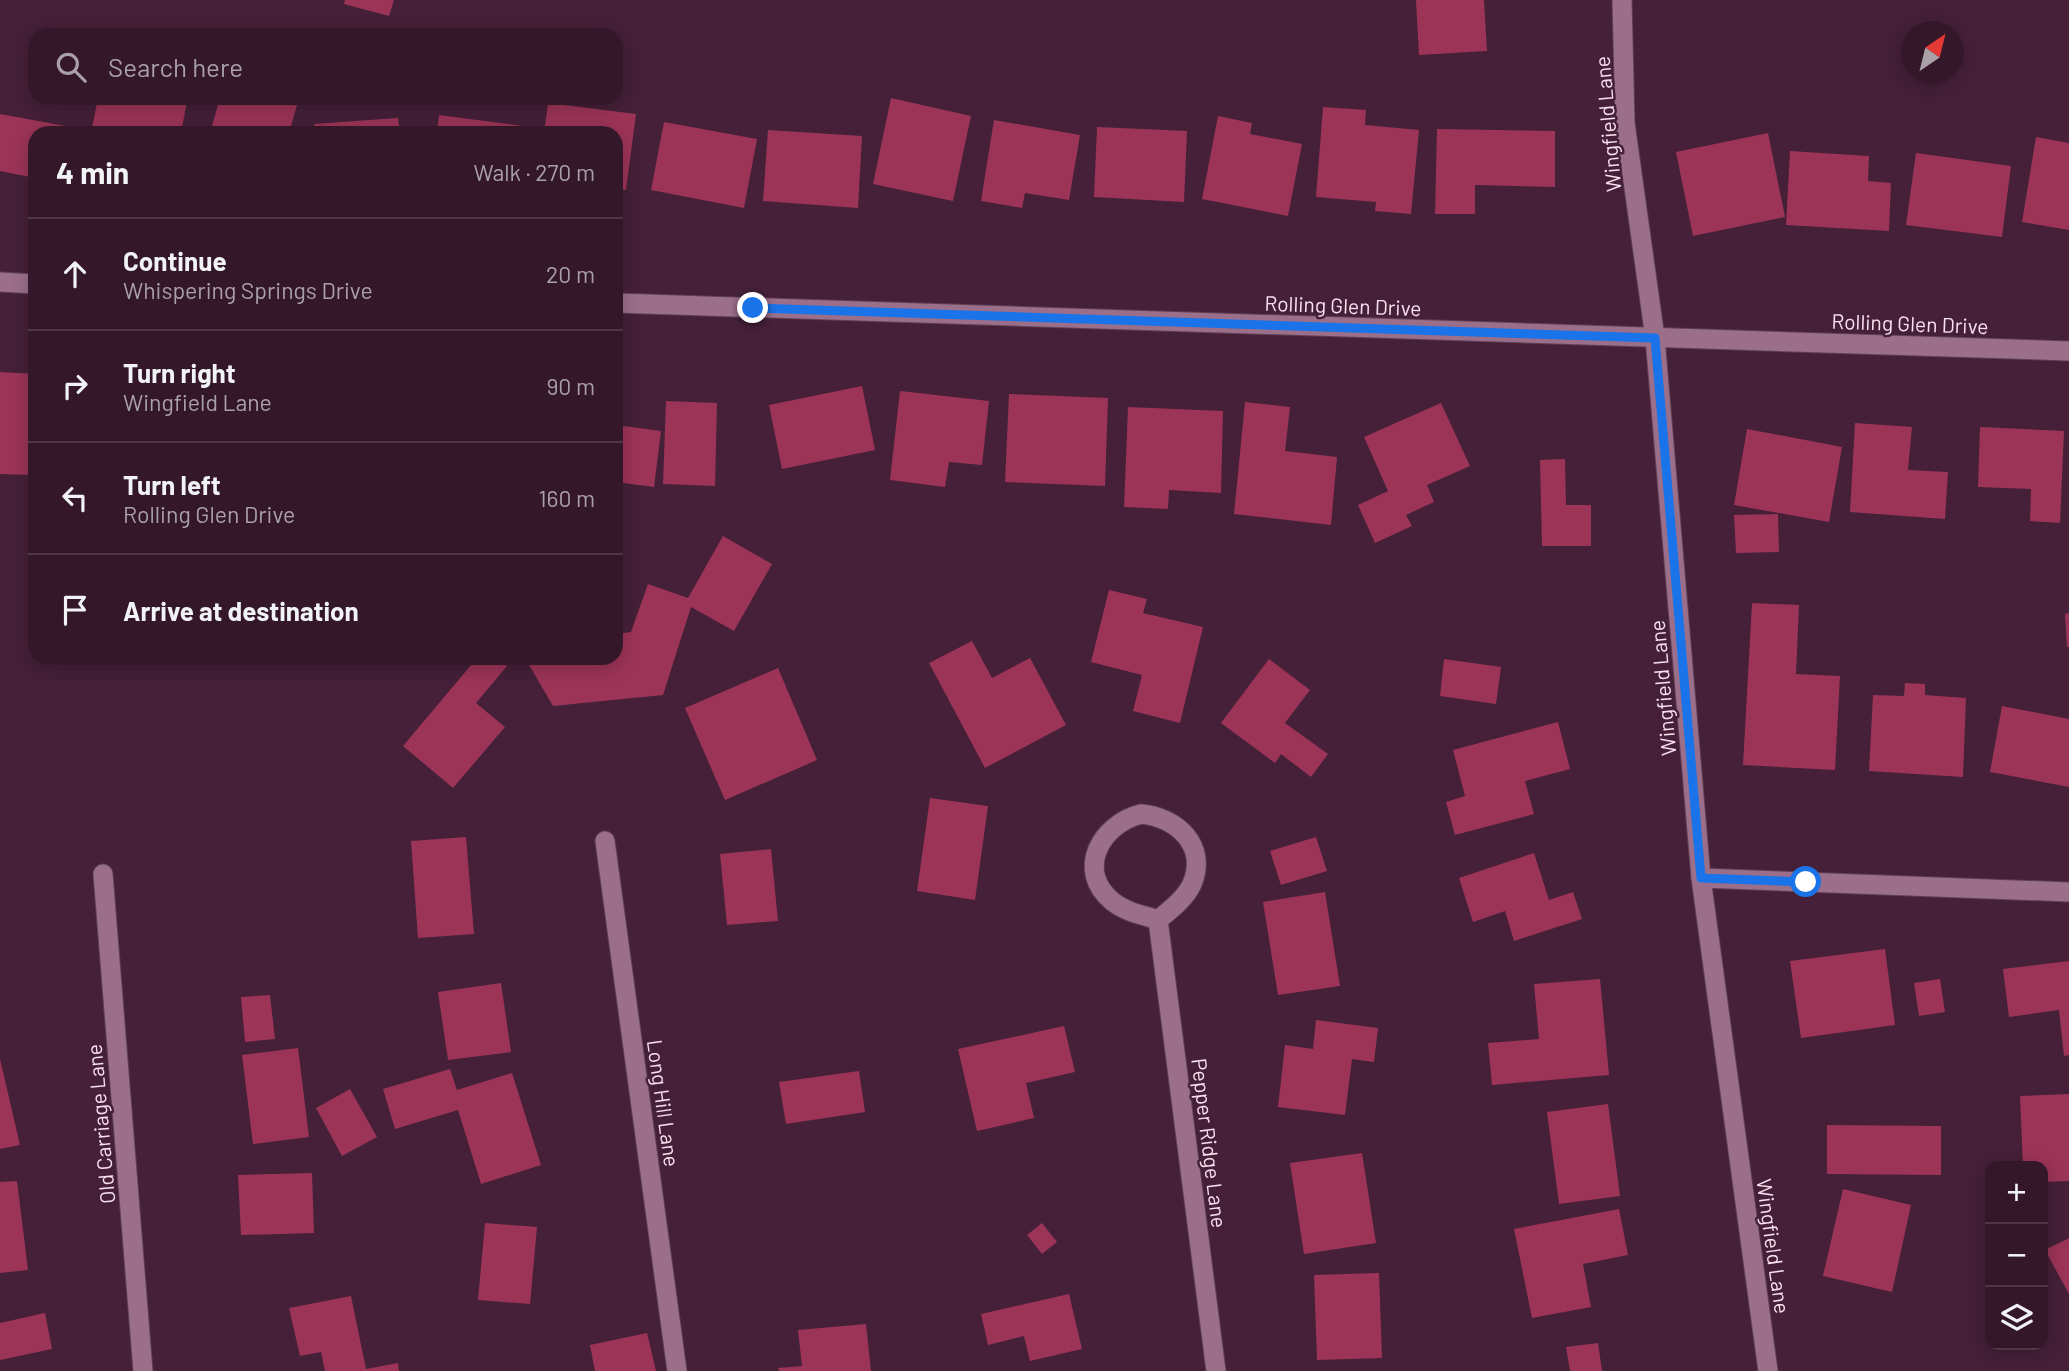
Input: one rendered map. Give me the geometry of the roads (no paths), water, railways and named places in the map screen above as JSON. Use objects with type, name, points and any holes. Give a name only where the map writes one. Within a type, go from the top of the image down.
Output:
[{"type":"street","name":"Wingfield Lane","points":[[1622,0],[1625,123],[1655,338],[1701,878],[1768,1371]]},
{"type":"street","points":[[0,282],[28,284]]},
{"type":"street","name":"Rolling Glen Drive","points":[[623,303],[2069,351]]},
{"type":"street","points":[[1141,814],[1159,815],[1174,822],[1187,835],[1194,850],[1196,867],[1191,885],[1183,898],[1158,920],[1125,910],[1112,901],[1101,889],[1096,874],[1095,858],[1100,842],[1110,828],[1125,818],[1141,814]]},
{"type":"street","name":"Long Hill Lane","points":[[606,841],[677,1371]]},
{"type":"street","name":"Old Carriage Lane","points":[[103,874],[143,1371]]},
{"type":"street","points":[[1701,878],[2069,892]]},
{"type":"street","name":"Pepper Ridge Lane","points":[[1158,920],[1216,1371]]}]
